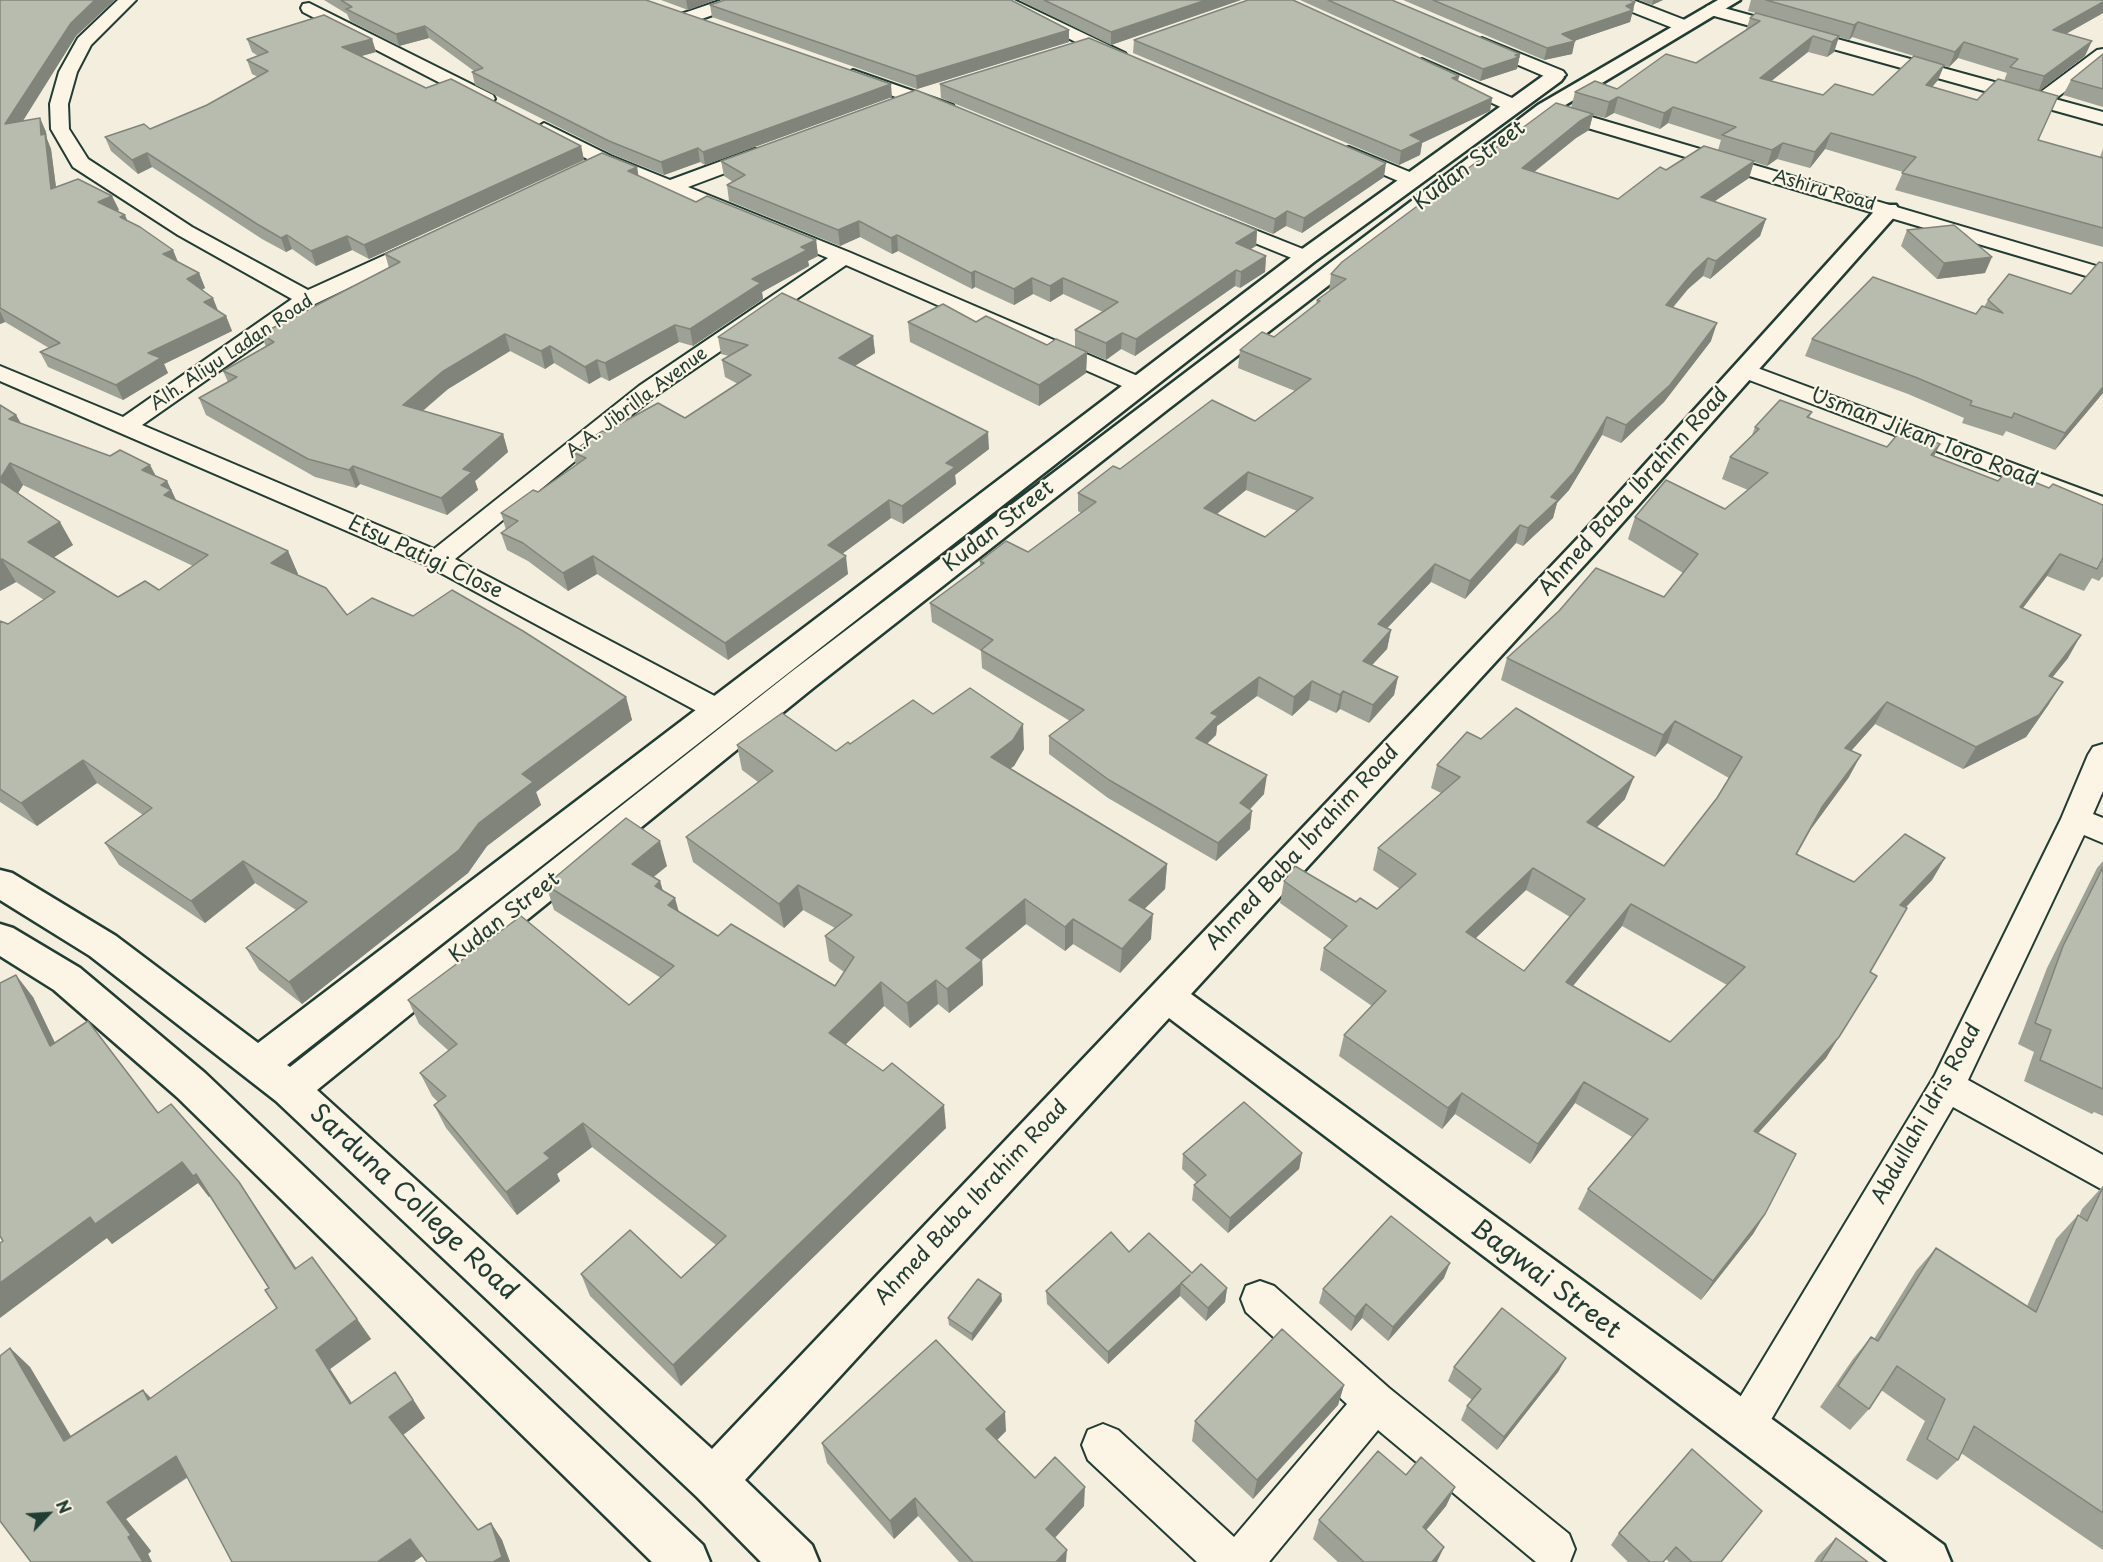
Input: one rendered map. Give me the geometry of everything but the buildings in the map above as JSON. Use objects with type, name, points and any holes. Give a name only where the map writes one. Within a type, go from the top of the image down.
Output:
[{"type":"street","points":[[128,0],[84,42],[68,72],[59,104],[60,129],[80,163],[185,231],[307,299]]},
{"type":"street","points":[[687,18],[738,0]]},
{"type":"street","points":[[1001,0],[1090,44],[1110,52],[1131,53]]},
{"type":"street","points":[[1618,0],[1674,22]]},
{"type":"street","points":[[1714,3],[2040,102],[2103,118]]},
{"type":"street","name":"Kudan Street","points":[[274,1077],[812,673],[1158,404],[1545,109],[1674,22],[1714,3]]},
{"type":"street","points":[[309,8],[498,105]]},
{"type":"street","points":[[667,10],[721,29]]},
{"type":"street","points":[[274,1077],[716,709],[1306,257],[1512,105],[1557,75],[1674,22]]},
{"type":"street","points":[[1470,38],[1557,75]]},
{"type":"street","points":[[1068,51],[1090,44]]},
{"type":"street","points":[[2040,102],[2103,54]]},
{"type":"street","points":[[1407,57],[1512,105]]},
{"type":"street","points":[[832,67],[960,115]]},
{"type":"street","points":[[885,109],[950,87]]},
{"type":"street","name":"Ashiru Road","points":[[1545,109],[2103,275]]},
{"type":"street","points":[[530,122],[604,160],[844,257],[1139,385]]},
{"type":"street","points":[[1335,147],[1410,179]]},
{"type":"street","points":[[668,186],[776,148]]},
{"type":"street","points":[[582,170],[604,160]]},
{"type":"street","name":"Ahmed Baba Ibrahim Road","points":[[713,1481],[1582,551],[1888,210]]},
{"type":"street","points":[[1198,213],[1306,257]]},
{"type":"street","name":"Alh. Aliyu Ladan Road","points":[[124,427],[307,299],[445,235]]},
{"type":"street","name":"A.A. Jibrilla Avenue","points":[[437,560],[647,391],[844,257]]},
{"type":"street","name":"Usman Jikan Toro Road","points":[[1744,370],[2103,506]]},
{"type":"street","name":"Etsu Patigi Close","points":[[0,373],[437,560],[716,709]]},
{"type":"street","name":"Abdullahi Idris Road","points":[[1744,1428],[1947,1086],[2089,825],[2103,755]]},
{"type":"street","name":"Sarduna College Road","points":[[0,883],[103,946],[274,1077],[713,1481],[795,1562]]},
{"type":"street","points":[[0,938],[66,979],[191,1085],[686,1562]]},
{"type":"street","name":"Bagwai Street","points":[[1165,995],[1927,1562]]},
{"type":"street","points":[[1947,1086],[2103,1174]]},
{"type":"street","points":[[1260,1299],[1375,1401],[1554,1549]]},
{"type":"street","points":[[1241,1562],[1375,1401]]},
{"type":"street","points":[[1103,1444],[1230,1562]]}]
